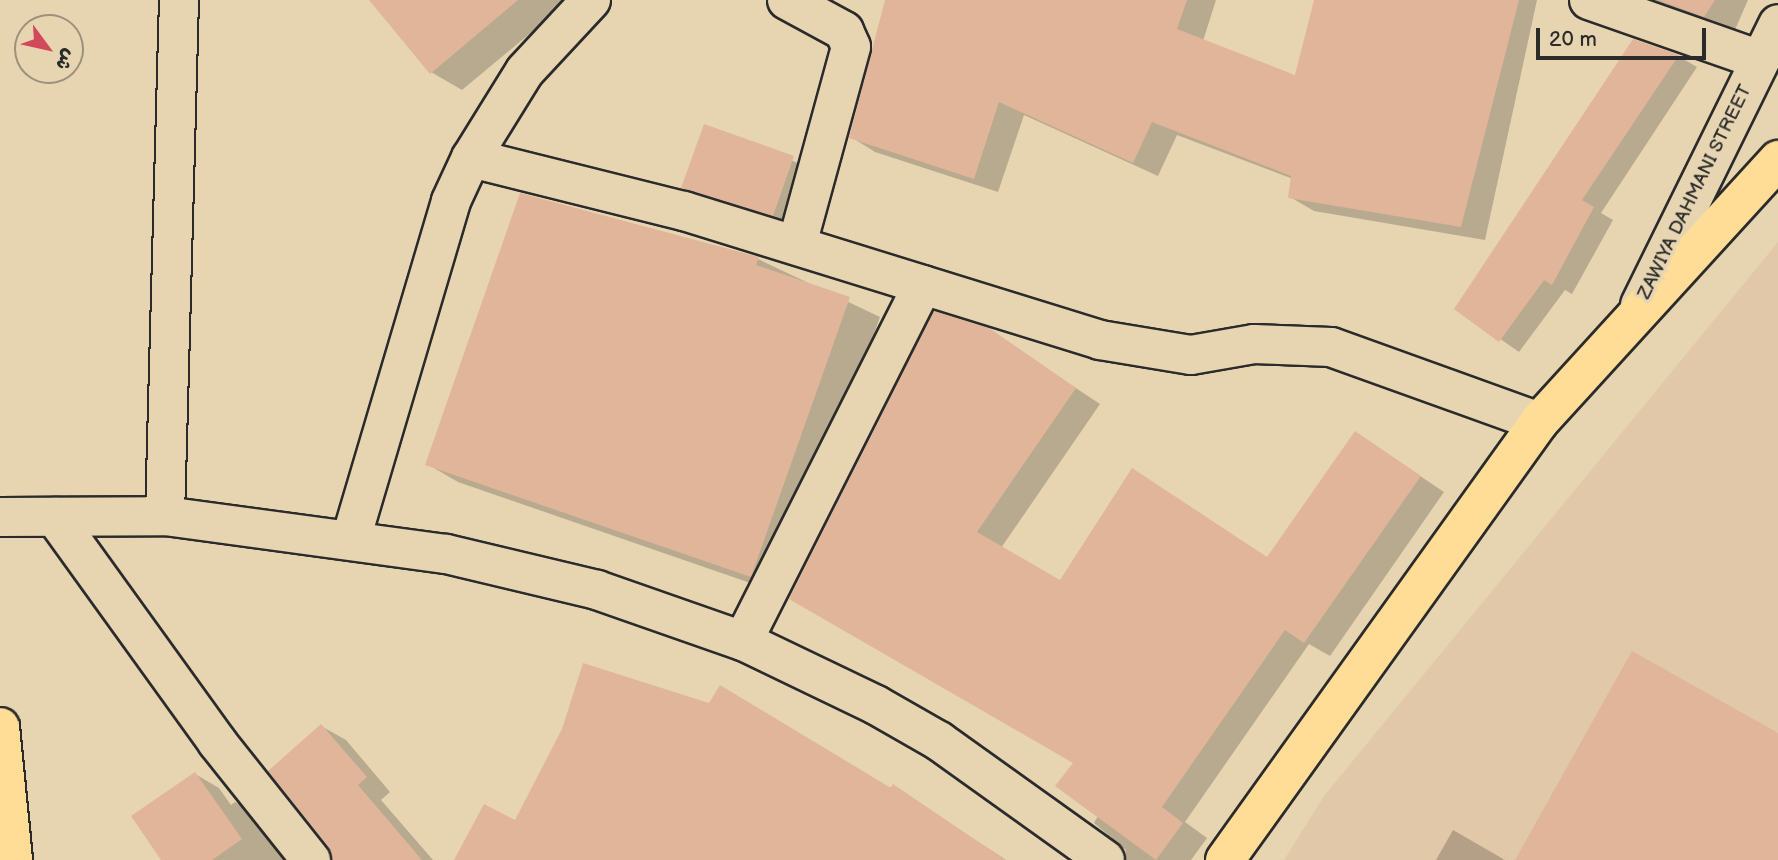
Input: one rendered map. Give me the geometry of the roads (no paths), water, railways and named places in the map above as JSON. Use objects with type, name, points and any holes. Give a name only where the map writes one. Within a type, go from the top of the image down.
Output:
[{"type":"main road","points":[[1225,860],[1539,422],[1778,160]]},
{"type":"main road","points":[[0,727],[13,860]]},
{"type":"street","points":[[165,516],[178,0]]},
{"type":"street","points":[[351,539],[451,201],[471,158],[525,71],[591,0]]},
{"type":"street","points":[[787,0],[844,31],[850,47],[797,245]]},
{"type":"street","points":[[1589,0],[1760,61]]},
{"type":"street","name":"ZAWIYA DAHMANI STREET","points":[[1632,321],[1778,24]]},
{"type":"street","points":[[471,158],[684,211],[1100,340],[1191,355],[1254,344],[1331,347],[1539,422]]},
{"type":"street","points":[[743,641],[923,285]]},
{"type":"street","points":[[0,517],[165,516],[351,539],[522,570],[597,590],[743,641],[876,705],[939,741],[1105,860]]},
{"type":"street","points":[[55,517],[217,742],[311,860]]}]
